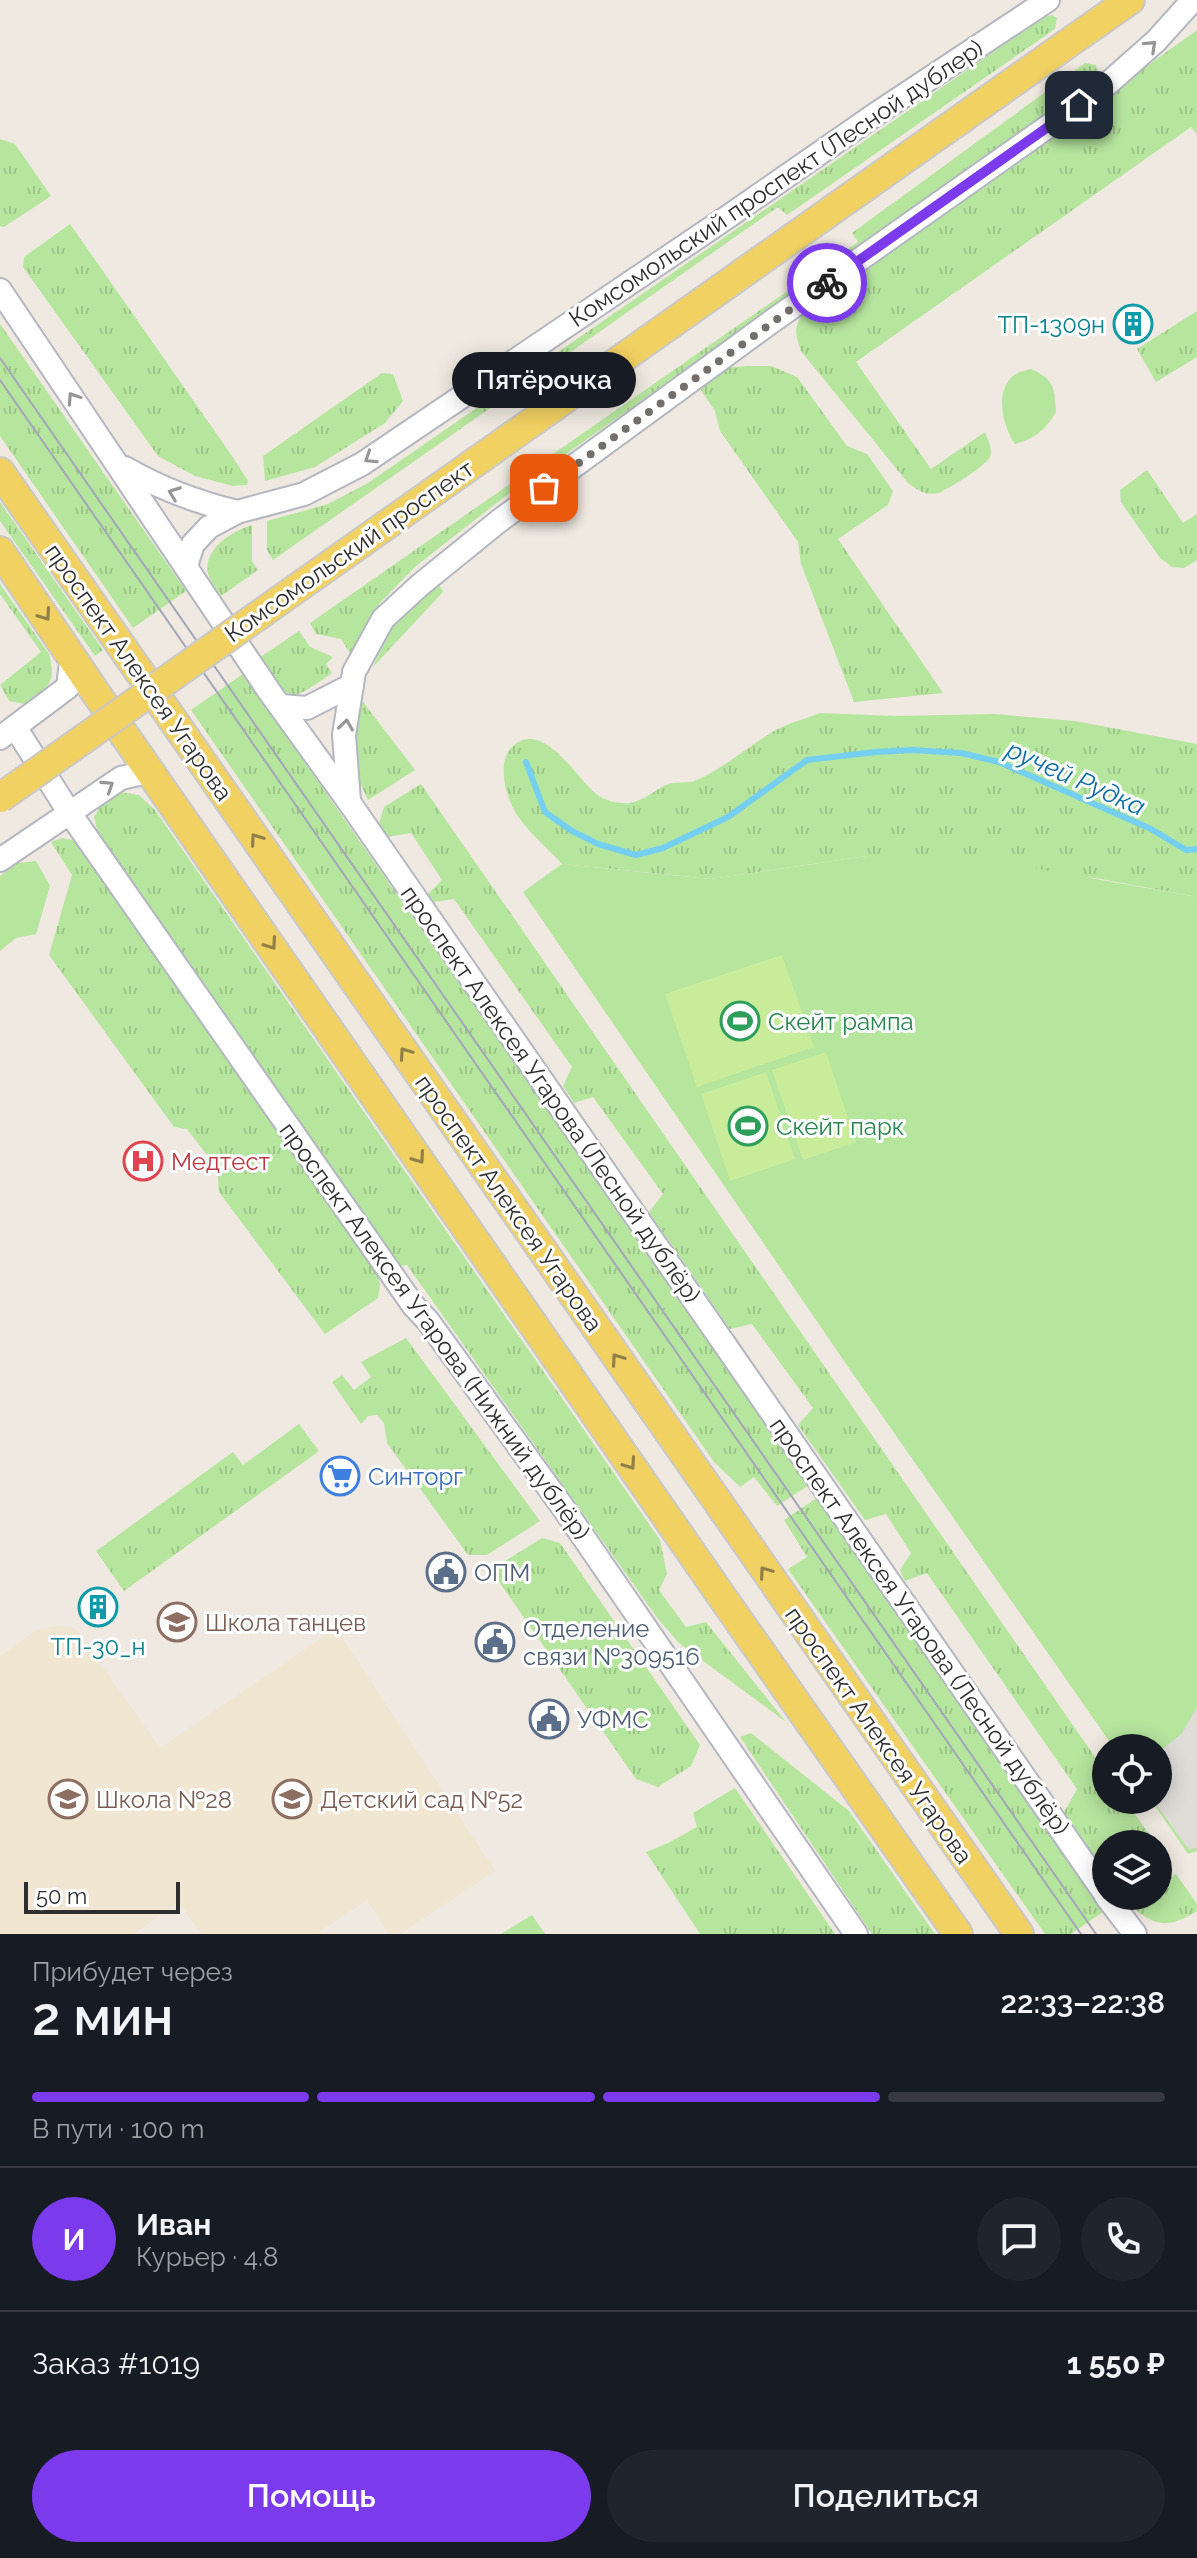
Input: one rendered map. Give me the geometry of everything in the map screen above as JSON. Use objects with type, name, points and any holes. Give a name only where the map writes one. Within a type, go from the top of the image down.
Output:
[{"type":"main road","name":"Комсомольский проспект","points":[[0,798],[1130,0]]},
{"type":"main road","name":"проспект Алексея Угарова","points":[[0,472],[1019,1934]]},
{"type":"main road","name":"проспект Алексея Угарова","points":[[0,551],[958,1934]]},
{"type":"street","name":"Комсомольский проспект (Лесной дублер)","points":[[186,566],[193,544],[209,527],[237,512],[304,494],[362,464],[1048,0]]},
{"type":"street","points":[[349,802],[344,735],[354,672],[383,619],[499,521],[771,322],[1104,87],[1156,41],[1193,0]]},
{"type":"street","name":"проспект Алексея Угарова (Лесной дублёр)","points":[[0,290],[281,706],[1092,1876]]},
{"type":"street","points":[[117,463],[153,485],[181,497],[237,512]]},
{"type":"street","points":[[7,732],[68,687],[72,654]]},
{"type":"street","points":[[281,706],[307,708],[352,685]]},
{"type":"street","name":"проспект Алексея Угарова (Нижний дублёр)","points":[[7,732],[69,812],[413,1305],[428,1321],[562,1506],[856,1934]]},
{"type":"street","points":[[0,860],[121,778],[151,771]]},
{"type":"street","name":"проспект Алексея Угарова (Лесной дублёр)","points":[[1117,1910],[1135,1934]]},
{"type":"shaded area","name":"Детский сад №52","points":[[57,1626],[75,1628],[160,1748],[336,1628],[495,1871],[400,1934],[389,1934],[367,1900],[320,1934],[201,1934],[179,1902],[134,1934],[0,1934],[0,1656],[36,1630]]},
{"type":"shaded area","points":[[1197,1707],[1197,1847],[1189,1850],[1163,1814],[1172,1814],[1172,1741],[1182,1733]]},
{"type":"green space","points":[[1052,15],[1057,18],[1055,29],[787,215],[778,207],[273,560],[267,550],[267,521],[328,504],[368,483],[1044,17]]},
{"type":"green space","points":[[1197,30],[1197,135],[1191,127],[856,362],[931,469],[985,432],[991,454],[982,466],[938,493],[926,493],[915,488],[801,351],[796,330],[801,317]]},
{"type":"green space","points":[[1085,63],[1096,65],[1096,83],[503,498],[416,566],[380,603],[358,655],[353,658],[341,639],[316,634],[310,623],[858,242],[852,233]]},
{"type":"green space","points":[[0,139],[15,144],[51,196],[4,227],[0,226]]},
{"type":"green space","points":[[70,224],[232,456],[248,481],[247,485],[233,486],[195,476],[158,456],[23,267],[24,257]]},
{"type":"green space","points":[[1197,311],[1197,357],[1156,382],[1137,349]]},
{"type":"green space","points":[[0,324],[186,591],[133,628],[0,436]]},
{"type":"green space","points":[[771,366],[797,377],[847,446],[867,454],[893,491],[888,505],[838,539],[943,693],[854,702],[801,564],[798,542],[720,431],[715,411],[699,387],[725,368]]},
{"type":"green space","points":[[1031,369],[1052,385],[1056,412],[1039,432],[1015,444],[1004,419],[1002,400],[1007,383],[1015,374]]},
{"type":"green space","points":[[382,373],[393,374],[403,401],[385,423],[315,467],[265,481],[263,456]]},
{"type":"green space","points":[[1147,470],[1183,523],[1197,514],[1197,560],[1184,568],[1172,567],[1160,558],[1121,502],[1120,490]]},
{"type":"green space","points":[[0,502],[103,650],[95,656],[0,521]]},
{"type":"green space","points":[[252,525],[252,561],[258,570],[221,596],[208,573],[210,556],[228,536]]},
{"type":"green space","points":[[0,584],[49,654],[52,672],[49,684],[25,704],[9,701],[0,685],[41,652],[0,594]]},
{"type":"green space","points":[[434,585],[440,586],[443,592],[373,667],[391,628]]},
{"type":"green space","points":[[299,631],[310,647],[333,657],[326,664],[332,673],[306,690],[290,694],[277,683],[259,658]]},
{"type":"green space","points":[[243,674],[809,1485],[777,1506],[754,1477],[740,1487],[714,1462],[191,710]]},
{"type":"green space","points":[[360,698],[415,770],[368,800],[356,774],[354,755]]},
{"type":"green space","points":[[820,713],[895,716],[994,714],[1075,721],[1197,744],[1197,897],[1095,878],[866,856],[711,879],[562,864],[522,822],[506,790],[504,762],[512,747],[523,740],[546,744],[600,796],[612,802],[630,803],[668,784],[697,780],[774,731]]},
{"type":"green space","points":[[421,784],[1092,1753],[1092,1814],[1135,1814],[1146,1830],[1092,1830],[1092,1853],[1064,1812],[1077,1789],[927,1573],[905,1581],[900,1570],[911,1553],[886,1514],[865,1520],[798,1425],[813,1408],[752,1324],[730,1329],[649,1212],[663,1194],[593,1097],[574,1103],[563,1086],[572,1067],[454,899],[434,902],[428,894],[442,880],[411,833],[387,837],[379,824],[384,807]]},
{"type":"green space","points":[[119,792],[139,795],[155,810],[660,1540],[667,1574],[659,1590],[686,1627],[706,1622],[786,1722],[679,1643],[658,1619],[407,1265],[397,1267],[100,840],[94,817],[103,802]]},
{"type":"green space","points":[[62,838],[78,841],[377,1270],[380,1285],[378,1298],[325,1334],[219,1192],[217,1168],[187,1129],[174,1127],[49,955],[72,875],[51,842]]},
{"type":"green space","points":[[866,856],[967,856],[1197,897],[1197,1851],[1188,1854],[1161,1814],[1172,1814],[1172,1734],[1104,1734],[523,892],[562,864],[711,879]]},
{"type":"green space","points":[[36,861],[50,886],[36,934],[16,938],[0,951],[0,876],[18,863]]},
{"type":"green space","name":"Скейт рампа","points":[[782,955],[814,1047],[697,1087],[665,994]]},
{"type":"green space","points":[[826,1052],[856,1142],[803,1160],[772,1070]]},
{"type":"green space","name":"Скейт парк","points":[[766,1072],[795,1159],[730,1181],[701,1094]]},
{"type":"green space","points":[[406,1338],[540,1521],[487,1555],[468,1555],[387,1443],[384,1423],[377,1415],[368,1416],[361,1424],[332,1382],[342,1375],[354,1390],[371,1377],[361,1362]]},
{"type":"green space","points":[[299,1424],[319,1451],[124,1591],[96,1551],[233,1452],[243,1465]]},
{"type":"green space","points":[[818,1497],[1092,1896],[1092,1910],[1103,1912],[1071,1934],[1045,1934],[788,1569],[807,1557],[784,1520]]},
{"type":"green space","points":[[542,1538],[560,1543],[700,1745],[691,1766],[658,1787],[636,1779],[495,1576],[502,1563]]},
{"type":"green space","points":[[751,1733],[849,1811],[935,1934],[872,1934],[740,1737]]},
{"type":"green space","points":[[735,1788],[835,1934],[700,1934],[646,1852],[697,1827],[693,1813]]},
{"type":"green space","points":[[1176,1874],[1197,1904],[1197,1911],[1178,1921],[1162,1923],[1137,1910],[1172,1910],[1172,1877]]},
{"type":"green space","points":[[532,1915],[545,1934],[501,1934]]},
{"type":"waterway","name":"ручей Рудка","points":[[526,762],[545,812],[598,844],[636,855],[663,848],[728,817],[807,760],[912,750],[961,753],[999,762],[1151,829],[1186,850],[1197,849]]},
{"type":"tram line","points":[[0,358],[1096,1934]]},
{"type":"tram line","points":[[0,380],[1081,1934]]},
{"type":"way so far","points":[[544,488],[827,283]]},
{"type":"place","name":"ТП-1309н","points":[[1133,324]]},
{"type":"place","name":"Пятёрочка","points":[[544,488]]},
{"type":"place","name":"Скейт рампа","points":[[740,1021]]},
{"type":"place","name":"Скейт парк","points":[[748,1126]]},
{"type":"place","name":"Медтест","points":[[143,1161]]},
{"type":"place","name":"Синторг","points":[[340,1476]]},
{"type":"place","name":"ОПМ","points":[[446,1572]]},
{"type":"place","name":"ТП-30_н","points":[[98,1607]]},
{"type":"place","name":"Школа танцев","points":[[177,1622]]},
{"type":"place","name":"Отделение связи №309516","points":[[495,1642]]},
{"type":"place","name":"УФМС","points":[[549,1719]]},
{"type":"place","name":"Школа №28","points":[[68,1799]]},
{"type":"place","name":"Детский сад №52","points":[[292,1799]]},
{"type":"route","points":[[827,283],[1079,105]]}]
